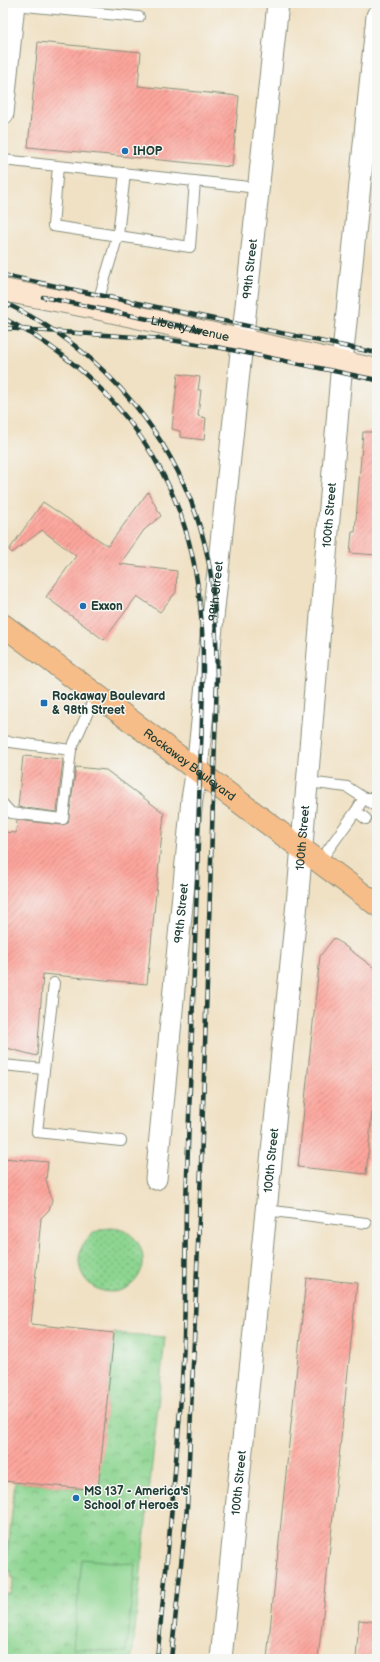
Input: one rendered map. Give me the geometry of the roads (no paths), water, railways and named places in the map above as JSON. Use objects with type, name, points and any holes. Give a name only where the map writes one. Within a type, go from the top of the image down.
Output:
[{"type":"main road","name":"Rockaway Boulevard","points":[[3,625],[377,905]]},
{"type":"street","name":"99th Street","points":[[156,1179],[179,955],[192,799],[197,769],[278,3]]},
{"type":"street","points":[[3,114],[14,4]]},
{"type":"street","name":"100th Street","points":[[221,1659],[302,848],[342,362],[377,16]]},
{"type":"street","name":"Liberty Avenue","points":[[3,290],[96,308],[377,370]]},
{"type":"lane","points":[[14,4],[139,17]]},
{"type":"lane","points":[[3,160],[258,188]]},
{"type":"lane","points":[[58,166],[53,226],[190,247],[195,181]]},
{"type":"lane","points":[[96,308],[118,236],[125,173]]},
{"type":"lane","points":[[3,804],[11,813],[63,819],[71,750],[96,694]]},
{"type":"lane","points":[[3,742],[71,750]]},
{"type":"lane","points":[[308,782],[347,787],[364,798],[376,802]]},
{"type":"lane","points":[[320,861],[364,798]]},
{"type":"lane","points":[[356,811],[366,819]]},
{"type":"lane","points":[[54,984],[37,1132],[121,1141]]},
{"type":"lane","points":[[3,1065],[44,1069]]},
{"type":"lane","points":[[266,1210],[366,1223]]},
{"type":"railway","points":[[3,275],[377,353]]},
{"type":"railway","points":[[43,297],[200,330]]},
{"type":"railway","points":[[3,302],[40,322],[75,346],[106,373],[134,404],[159,438],[179,475],[196,514],[207,554],[212,585],[215,616],[217,678],[200,1197],[187,1508],[171,1659]]},
{"type":"railway","points":[[3,318],[64,356],[91,379],[137,432],[156,462],[172,494],[185,528],[192,555],[201,609],[203,692],[186,1204],[184,1348],[176,1462],[157,1659]]},
{"type":"railway","points":[[3,328],[164,339],[222,348],[377,380]]},
{"type":"place","name":"IHOP","points":[[125,151]]},
{"type":"place","name":"Exxon","points":[[83,606]]},
{"type":"place","name":"Rockaway Boulevard & 98th Street","points":[[44,703]]},
{"type":"place","name":"MS 137 - America's School of Heroes","points":[[76,1498]]}]
